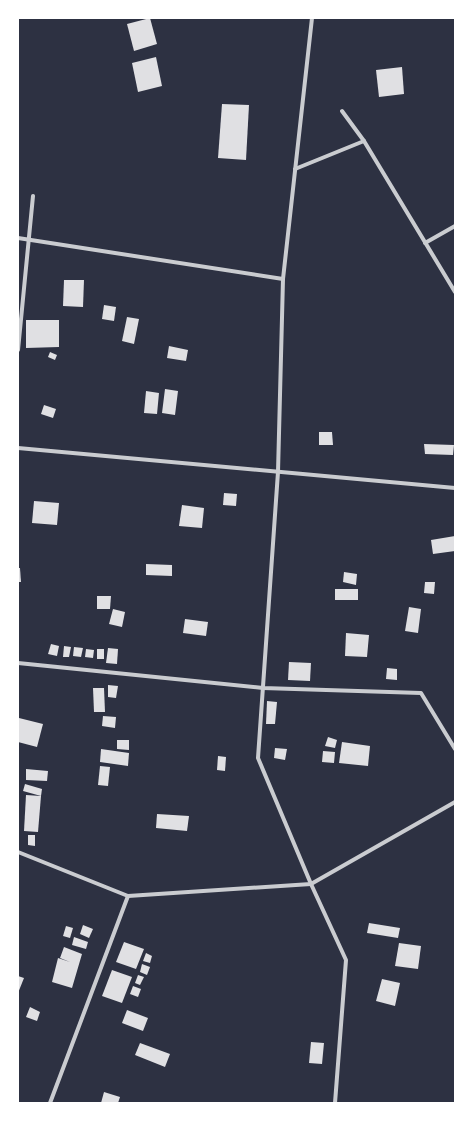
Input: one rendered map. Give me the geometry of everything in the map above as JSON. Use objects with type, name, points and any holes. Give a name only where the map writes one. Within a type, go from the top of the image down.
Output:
[{"type":"street","points":[[312,18],[283,279],[278,472],[258,758],[311,884],[346,960],[335,1103]]},
{"type":"street","points":[[342,111],[364,141],[455,292]]},
{"type":"street","points":[[295,169],[364,141]]},
{"type":"street","points":[[18,350],[33,196]]},
{"type":"street","points":[[426,243],[455,226]]},
{"type":"street","points":[[18,238],[283,279]]},
{"type":"street","points":[[18,448],[455,488]]},
{"type":"street","points":[[18,663],[263,688],[421,694],[455,749]]},
{"type":"street","points":[[18,852],[128,896],[311,884],[455,802]]},
{"type":"street","points":[[50,1103],[128,896]]},
{"type":"building","points":[[150,18],[157,44],[134,51],[127,24]]},
{"type":"building","points":[[156,57],[162,86],[138,92],[132,63]]},
{"type":"building","points":[[402,67],[404,94],[379,97],[376,70]]},
{"type":"building","points":[[222,104],[249,105],[246,160],[218,158]]},
{"type":"building","points":[[64,280],[84,280],[83,307],[63,306]]},
{"type":"building","points":[[104,305],[116,307],[114,321],[102,319]]},
{"type":"building","points":[[127,317],[139,319],[134,344],[122,341]]},
{"type":"building","points":[[26,320],[59,320],[59,347],[26,348]]},
{"type":"building","points":[[169,346],[188,350],[186,361],[167,358]]},
{"type":"building","points":[[50,352],[57,355],[55,360],[48,357]]},
{"type":"building","points":[[165,389],[178,391],[175,415],[162,413]]},
{"type":"building","points":[[146,391],[159,393],[157,414],[144,413]]},
{"type":"building","points":[[44,405],[56,409],[53,418],[41,414]]},
{"type":"building","points":[[319,432],[332,432],[333,445],[319,445]]},
{"type":"building","points":[[424,444],[454,445],[453,455],[425,454]]},
{"type":"building","points":[[224,493],[237,494],[236,506],[223,505]]},
{"type":"building","points":[[34,501],[59,503],[57,525],[32,523]]},
{"type":"building","points":[[182,505],[204,508],[202,528],[179,526]]},
{"type":"building","points":[[455,536],[455,551],[433,554],[431,540]]},
{"type":"building","points":[[146,564],[172,565],[172,576],[146,575]]},
{"type":"building","points":[[18,568],[20,568],[21,582],[18,582]]},
{"type":"building","points":[[344,572],[357,574],[356,585],[343,582]]},
{"type":"building","points":[[425,582],[435,582],[434,594],[424,593]]},
{"type":"building","points":[[335,589],[358,589],[358,600],[335,600]]},
{"type":"building","points":[[97,596],[111,596],[110,609],[97,609]]},
{"type":"building","points":[[409,607],[421,609],[418,633],[405,631]]},
{"type":"building","points":[[113,609],[125,612],[122,627],[109,624]]},
{"type":"building","points":[[185,619],[208,622],[206,636],[183,633]]},
{"type":"building","points":[[346,633],[369,635],[367,657],[345,656]]},
{"type":"building","points":[[51,644],[59,646],[57,656],[48,654]]},
{"type":"building","points":[[64,646],[71,647],[69,657],[63,657]]},
{"type":"building","points":[[74,647],[83,648],[81,657],[73,656]]},
{"type":"building","points":[[108,648],[118,649],[117,664],[106,663]]},
{"type":"building","points":[[86,649],[94,650],[93,658],[85,657]]},
{"type":"building","points":[[97,649],[104,649],[104,659],[97,659]]},
{"type":"building","points":[[289,662],[311,663],[310,681],[288,680]]},
{"type":"building","points":[[387,668],[397,669],[397,680],[386,679]]},
{"type":"building","points":[[108,685],[118,686],[116,698],[108,697]]},
{"type":"building","points":[[93,688],[104,688],[105,712],[94,712]]},
{"type":"building","points":[[267,701],[277,702],[275,724],[266,724]]},
{"type":"building","points":[[103,716],[116,717],[115,728],[102,726]]},
{"type":"building","points":[[19,718],[43,724],[37,747],[18,742]]},
{"type":"building","points":[[328,737],[337,740],[335,748],[325,746]]},
{"type":"building","points":[[117,740],[129,740],[129,750],[117,749]]},
{"type":"building","points":[[342,742],[370,746],[368,766],[339,763]]},
{"type":"building","points":[[275,748],[287,749],[285,760],[274,758]]},
{"type":"building","points":[[101,749],[129,753],[128,766],[100,762]]},
{"type":"building","points":[[323,751],[335,752],[334,763],[322,762]]},
{"type":"building","points":[[218,756],[226,757],[225,771],[217,770]]},
{"type":"building","points":[[100,766],[110,767],[108,786],[98,785]]},
{"type":"building","points":[[26,769],[48,771],[47,781],[26,780]]},
{"type":"building","points":[[25,784],[42,789],[41,796],[23,791]]},
{"type":"building","points":[[26,795],[41,796],[38,832],[24,831]]},
{"type":"building","points":[[157,814],[189,816],[187,831],[156,828]]},
{"type":"building","points":[[28,835],[35,835],[35,846],[28,845]]},
{"type":"building","points":[[369,923],[400,928],[398,938],[367,933]]},
{"type":"building","points":[[83,925],[93,929],[89,938],[80,934]]},
{"type":"building","points":[[66,926],[73,928],[70,938],[63,936]]},
{"type":"building","points":[[74,937],[88,942],[86,949],[72,945]]},
{"type":"building","points":[[124,942],[144,949],[136,969],[116,962]]},
{"type":"building","points":[[399,943],[421,946],[418,969],[395,966]]},
{"type":"building","points":[[64,947],[82,954],[72,988],[52,982],[58,958],[70,962],[60,958]]},
{"type":"building","points":[[146,953],[152,956],[150,963],[143,961]]},
{"type":"building","points":[[142,964],[150,967],[147,975],[140,972]]},
{"type":"building","points":[[112,970],[132,977],[122,1003],[102,996]]},
{"type":"building","points":[[138,975],[144,977],[140,985],[135,983]]},
{"type":"building","points":[[18,976],[24,978],[18,993]]},
{"type":"building","points":[[382,979],[400,983],[395,1006],[376,1001]]},
{"type":"building","points":[[133,986],[141,989],[138,997],[130,994]]},
{"type":"building","points":[[30,1007],[40,1012],[37,1021],[26,1017]]},
{"type":"building","points":[[127,1010],[148,1018],[143,1031],[122,1023]]},
{"type":"building","points":[[311,1042],[324,1043],[322,1064],[309,1063]]},
{"type":"building","points":[[140,1043],[170,1054],[165,1067],[135,1055]]},
{"type":"building","points":[[104,1092],[120,1097],[118,1103],[101,1103]]}]
